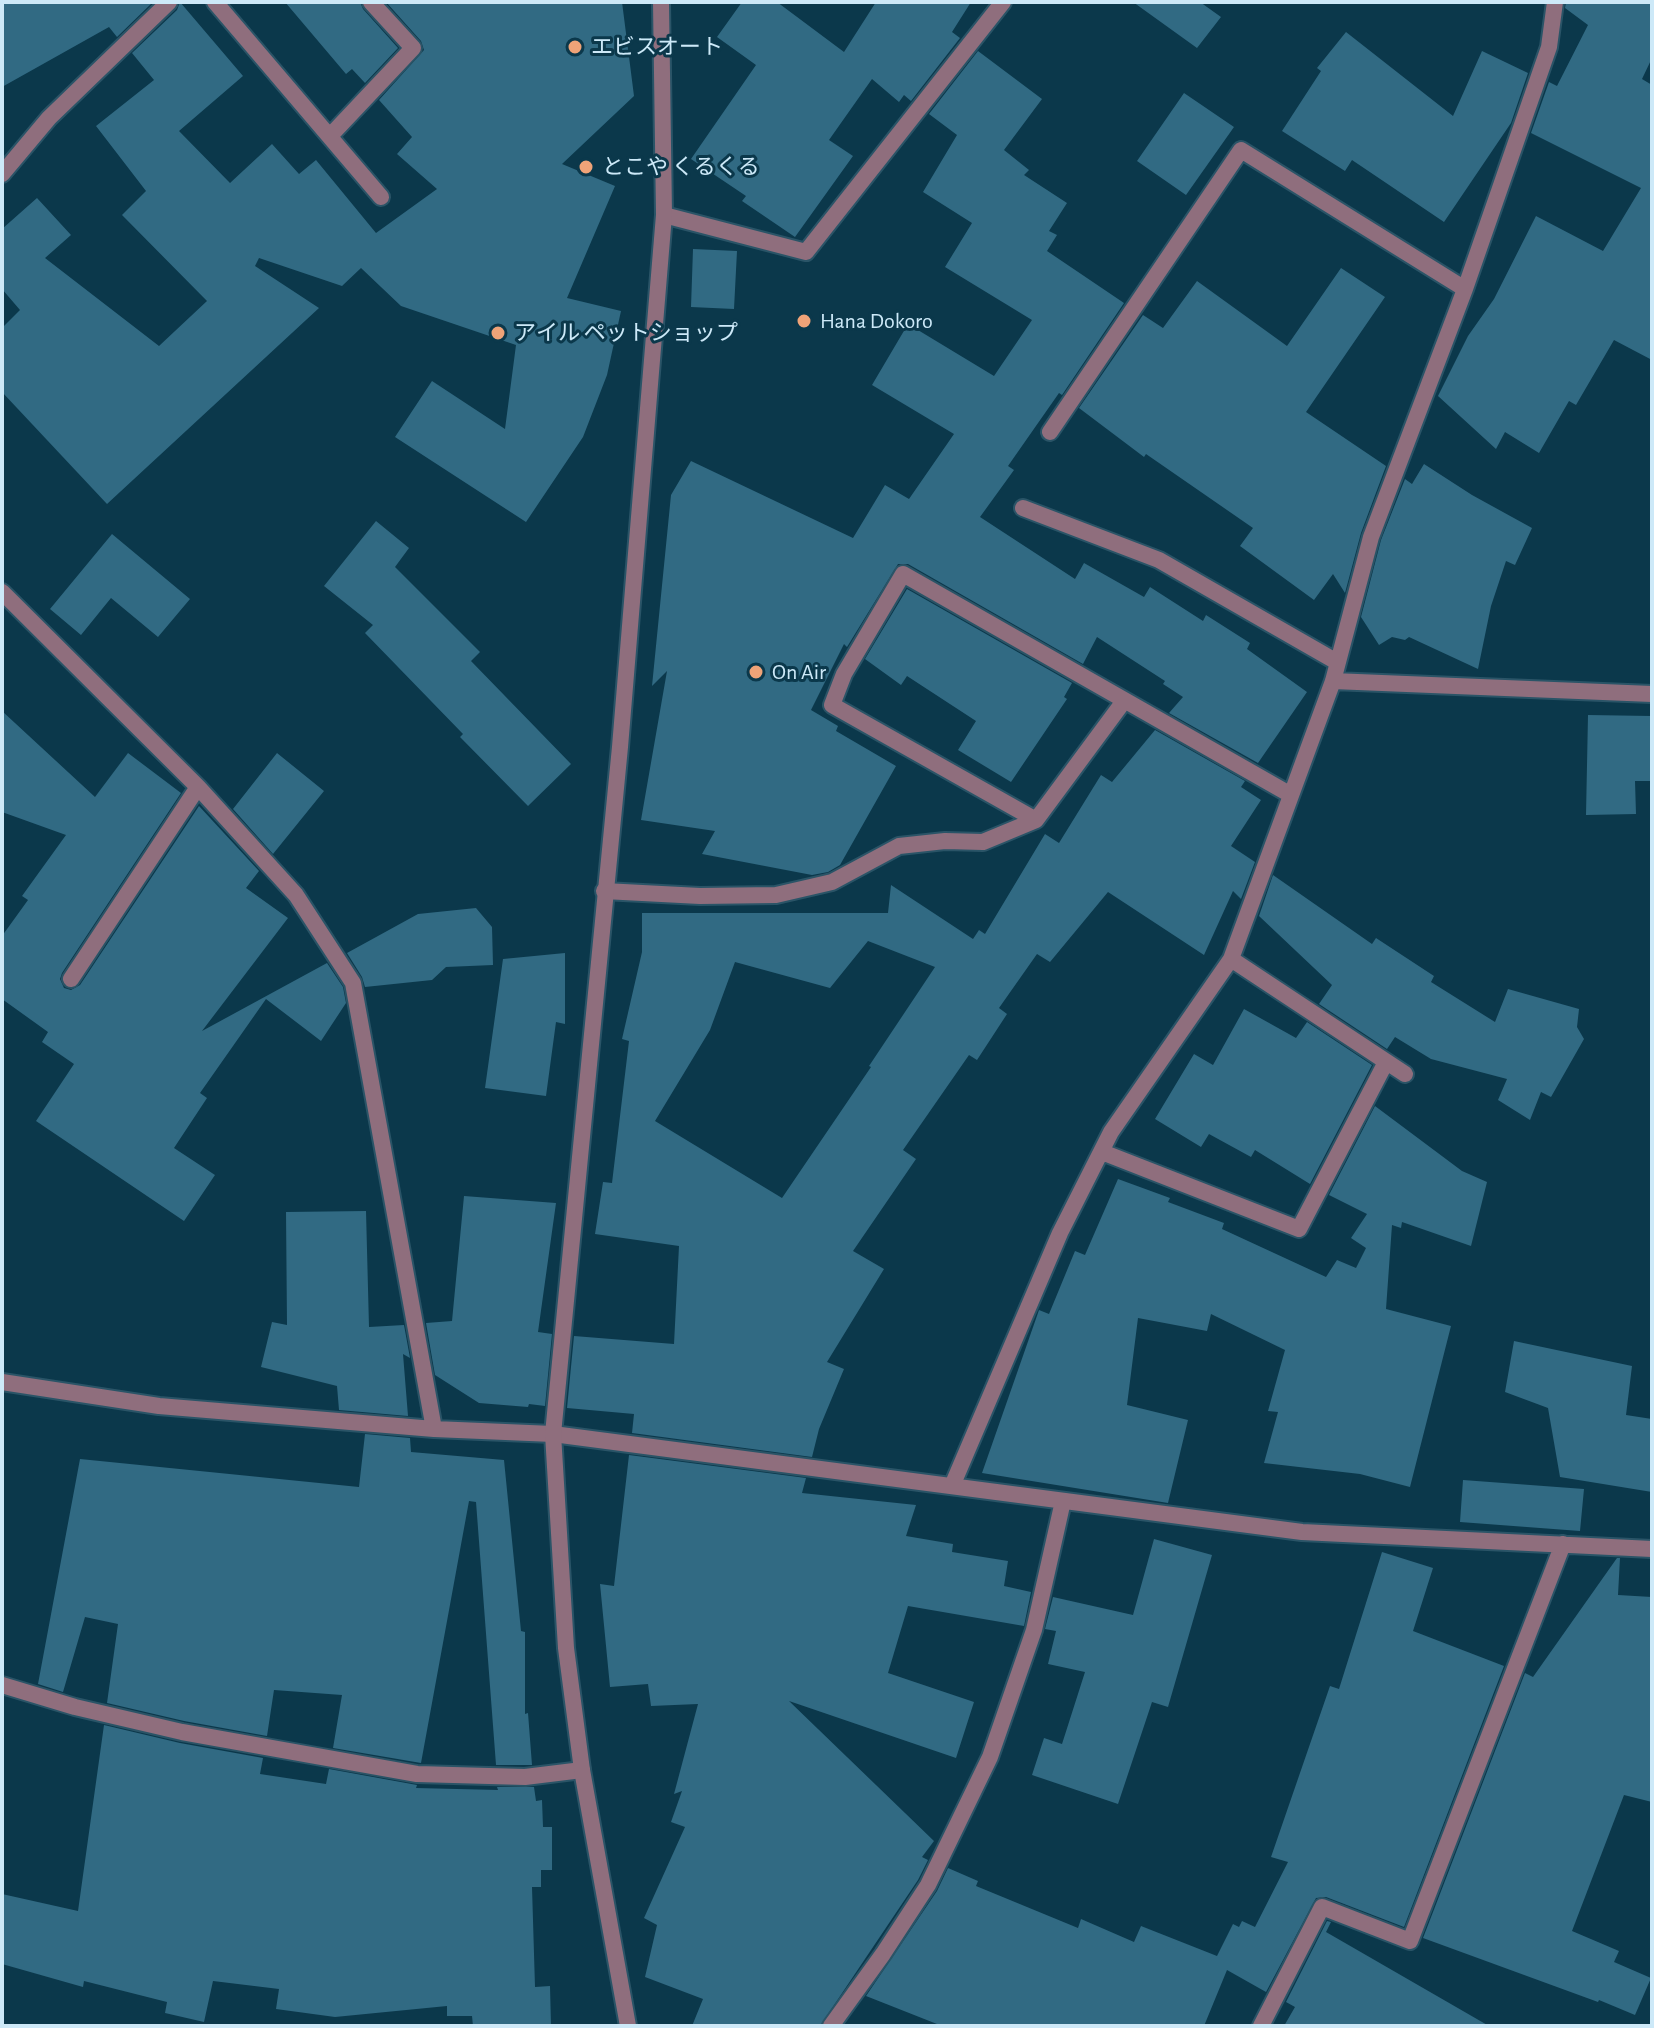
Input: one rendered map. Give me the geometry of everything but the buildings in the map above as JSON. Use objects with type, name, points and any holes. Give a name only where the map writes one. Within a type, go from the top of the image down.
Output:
[{"type":"street","points":[[2,174],[49,118],[169,2]]},
{"type":"street","points":[[215,2],[381,197]]},
{"type":"street","points":[[330,136],[413,48],[371,2]]},
{"type":"street","points":[[628,2026],[582,1770],[566,1648],[553,1434],[620,747],[664,215],[661,2]]},
{"type":"street","points":[[664,215],[806,252],[1003,2]]},
{"type":"street","points":[[952,1486],[1060,1233],[1111,1132],[1231,959],[1333,681],[1371,537],[1465,289],[1549,47],[1555,2]]},
{"type":"street","points":[[1050,432],[1241,150],[1465,289]]},
{"type":"street","points":[[1023,508],[1159,560],[1337,662]]},
{"type":"street","points":[[1036,820],[832,705],[844,674],[903,574],[1291,795]]},
{"type":"street","points":[[2,592],[198,787],[296,895],[353,983],[434,1429]]},
{"type":"street","points":[[1333,681],[1652,694]]},
{"type":"street","points":[[604,891],[700,896],[776,895],[832,882],[899,846],[945,841],[983,842],[1036,820],[1124,701]]},
{"type":"street","points":[[71,979],[198,787]]},
{"type":"street","points":[[1231,959],[1405,1074]]},
{"type":"street","points":[[1102,1152],[1299,1229],[1386,1062]]},
{"type":"street","points":[[2,1382],[159,1406],[434,1429],[553,1434],[1302,1532],[1652,1549]]},
{"type":"street","points":[[831,2026],[928,1885],[990,1757],[1034,1630],[1063,1501]]},
{"type":"street","points":[[1261,2026],[1322,1907],[1410,1941],[1563,1544]]},
{"type":"street","points":[[2,1685],[75,1707],[182,1732],[417,1774],[525,1777],[582,1770]]},
{"type":"place","name":"エビスオート","points":[[575,47]]},
{"type":"place","name":"とこや くるくる","points":[[586,167]]},
{"type":"place","name":"Hana Dokoro","points":[[804,321]]},
{"type":"place","name":"アイル ペットショップ","points":[[498,333]]},
{"type":"place","name":"On Air","points":[[756,672]]}]
